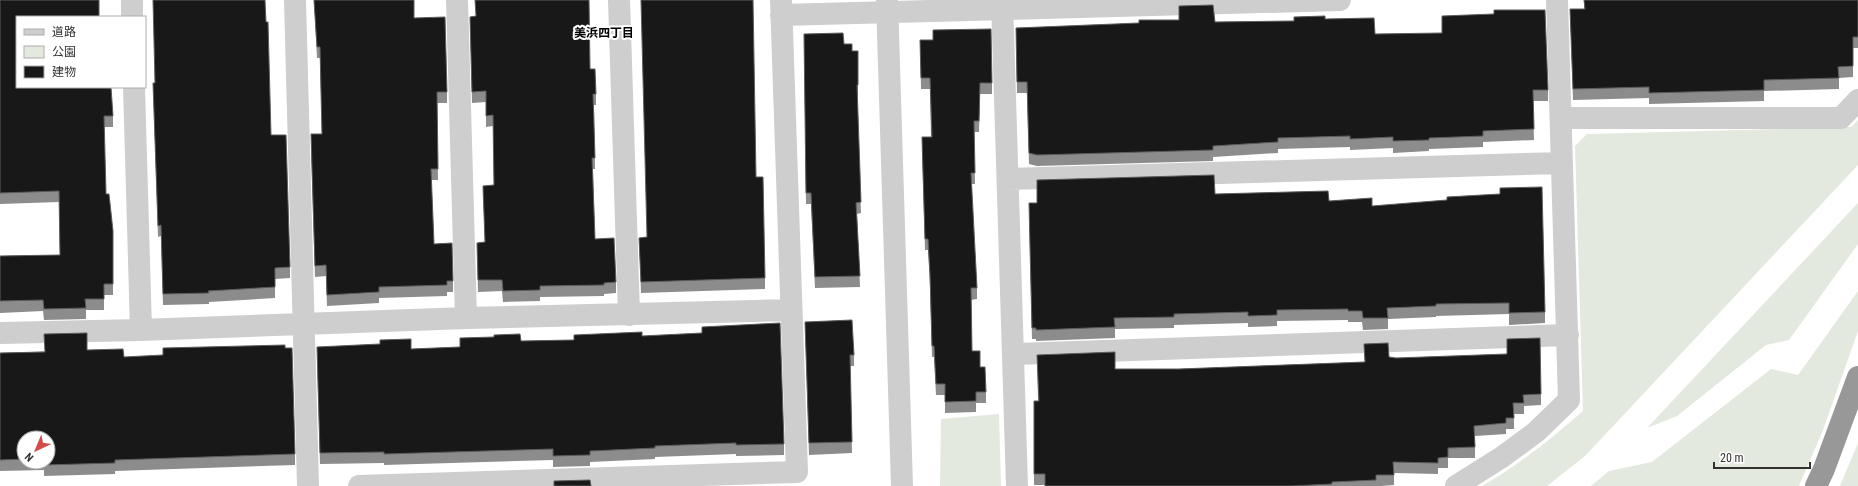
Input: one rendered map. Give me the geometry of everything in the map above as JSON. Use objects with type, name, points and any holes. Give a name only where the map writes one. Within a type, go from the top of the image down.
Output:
[{"type":"highway","points":[[1816,486],[1824,469],[1858,377]]},
{"type":"street","points":[[132,0],[132,16]]},
{"type":"street","points":[[295,0],[308,486]]},
{"type":"street","points":[[456,0],[466,318]]},
{"type":"street","points":[[619,0],[629,315]]},
{"type":"street","points":[[359,486],[797,472],[781,7],[1340,0]]},
{"type":"street","points":[[1456,486],[1502,457],[1536,432],[1569,400],[1562,118],[1557,0]]},
{"type":"street","points":[[1003,5],[1017,486]]},
{"type":"street","points":[[887,6],[902,486]]},
{"type":"street","points":[[134,88],[141,330]]},
{"type":"street","points":[[1562,118],[1841,118],[1858,100]]},
{"type":"street","points":[[1008,179],[1562,163]]},
{"type":"street","points":[[0,333],[141,330],[466,318],[791,310]]},
{"type":"street","points":[[1013,354],[1568,336]]},
{"type":"green space","points":[[1858,120],[1858,165],[1585,456],[1547,486],[1482,486],[1534,451],[1583,411],[1575,146],[1587,134],[1851,127]]},
{"type":"green space","points":[[1858,203],[1858,244],[1789,340],[1766,345],[1677,416],[1647,428]]},
{"type":"green space","points":[[1858,291],[1858,331],[1823,430],[1799,486],[1591,486],[1609,471],[1652,462],[1771,369],[1798,375]]},
{"type":"green space","points":[[999,414],[1001,486],[940,486],[941,419]]},
{"type":"green space","points":[[1858,443],[1858,486],[1840,486]]},
{"type":"building","points":[[0,0],[99,0],[99,16],[16,16],[16,88],[111,88],[113,116],[104,116],[106,194],[109,194],[113,231],[113,284],[104,284],[104,299],[85,299],[86,308],[44,309],[43,300],[0,301],[0,256],[60,255],[59,191],[0,193]]},
{"type":"building","points":[[153,0],[265,0],[266,22],[268,22],[271,135],[286,135],[290,267],[275,268],[275,287],[208,291],[209,293],[163,294],[161,225],[158,226],[153,83],[155,83]]},
{"type":"building","points":[[314,0],[414,0],[414,18],[445,17],[447,92],[437,92],[438,169],[431,169],[434,244],[452,243],[453,281],[447,281],[447,285],[379,287],[379,292],[327,295],[326,265],[315,266],[311,134],[322,134],[320,47],[317,47]]},
{"type":"building","points":[[475,0],[589,0],[590,69],[595,69],[596,94],[593,94],[595,158],[592,158],[595,239],[614,238],[616,282],[604,283],[604,285],[540,286],[540,290],[503,291],[502,280],[478,280],[477,243],[485,242],[483,186],[494,185],[493,115],[486,116],[486,91],[472,92],[470,17],[476,16]]},
{"type":"building","points":[[641,0],[753,0],[756,177],[763,177],[765,278],[641,282],[639,238],[647,237]]},
{"type":"building","points":[[1584,0],[1858,0],[1858,37],[1853,37],[1853,66],[1838,67],[1839,78],[1764,80],[1764,90],[1649,93],[1649,87],[1573,89],[1570,9],[1585,9]]},
{"type":"building","points":[[1213,5],[1215,22],[1294,21],[1294,17],[1325,16],[1325,19],[1374,18],[1375,34],[1442,33],[1442,16],[1494,14],[1494,10],[1545,10],[1548,90],[1533,90],[1534,129],[1483,131],[1483,136],[1393,141],[1393,137],[1350,139],[1350,136],[1278,138],[1278,142],[1213,146],[1213,150],[1037,155],[1029,153],[1027,82],[1017,82],[1016,28],[1139,23],[1139,20],[1179,20],[1179,6]]},
{"type":"building","points":[[991,29],[992,83],[980,83],[979,121],[974,121],[975,173],[971,173],[977,288],[971,288],[972,351],[980,351],[980,367],[985,367],[986,392],[976,392],[976,401],[945,402],[945,384],[936,384],[934,346],[932,346],[928,239],[925,239],[922,137],[932,137],[930,78],[921,78],[920,40],[933,40],[933,30]]},
{"type":"building","points":[[843,33],[844,44],[852,44],[852,51],[858,51],[857,85],[861,202],[856,203],[860,276],[815,277],[811,193],[806,193],[804,34]]},
{"type":"building","points":[[1214,175],[1215,194],[1328,191],[1329,201],[1372,198],[1372,206],[1447,200],[1447,197],[1500,194],[1500,188],[1542,187],[1545,312],[1509,313],[1509,303],[1436,304],[1436,306],[1387,308],[1388,318],[1363,318],[1362,311],[1348,311],[1348,309],[1277,310],[1277,315],[1248,316],[1248,312],[1174,314],[1174,317],[1114,318],[1115,327],[1036,330],[1036,328],[1032,328],[1029,203],[1037,203],[1037,180]]},
{"type":"building","points":[[852,320],[854,355],[850,355],[852,442],[809,443],[805,322]]},
{"type":"building","points":[[780,323],[784,444],[736,445],[736,443],[655,446],[655,448],[590,451],[590,455],[553,456],[553,449],[384,454],[384,452],[320,453],[317,347],[380,344],[380,340],[411,339],[411,349],[460,347],[460,338],[494,337],[494,335],[520,334],[521,341],[574,340],[574,335],[642,332],[642,336],[702,333],[702,327]]},
{"type":"building","points":[[87,333],[87,350],[123,349],[124,357],[163,355],[163,348],[285,345],[285,348],[292,348],[295,454],[115,460],[115,463],[56,465],[56,430],[16,430],[16,459],[0,460],[0,353],[45,352],[44,334]]},
{"type":"building","points":[[1540,338],[1541,394],[1523,395],[1524,403],[1513,403],[1514,418],[1506,418],[1506,423],[1474,426],[1475,447],[1448,448],[1448,457],[1438,458],[1438,463],[1393,462],[1394,475],[1376,475],[1376,480],[1291,486],[1045,486],[1045,474],[1034,474],[1034,401],[1039,401],[1037,355],[1115,352],[1115,369],[1179,369],[1365,362],[1364,344],[1388,343],[1389,357],[1396,358],[1507,354],[1507,339]]},
{"type":"building","points":[[590,480],[591,486],[554,486],[554,481]]},
{"type":"district","name":"美浜四丁目","points":[[604,33]]}]
